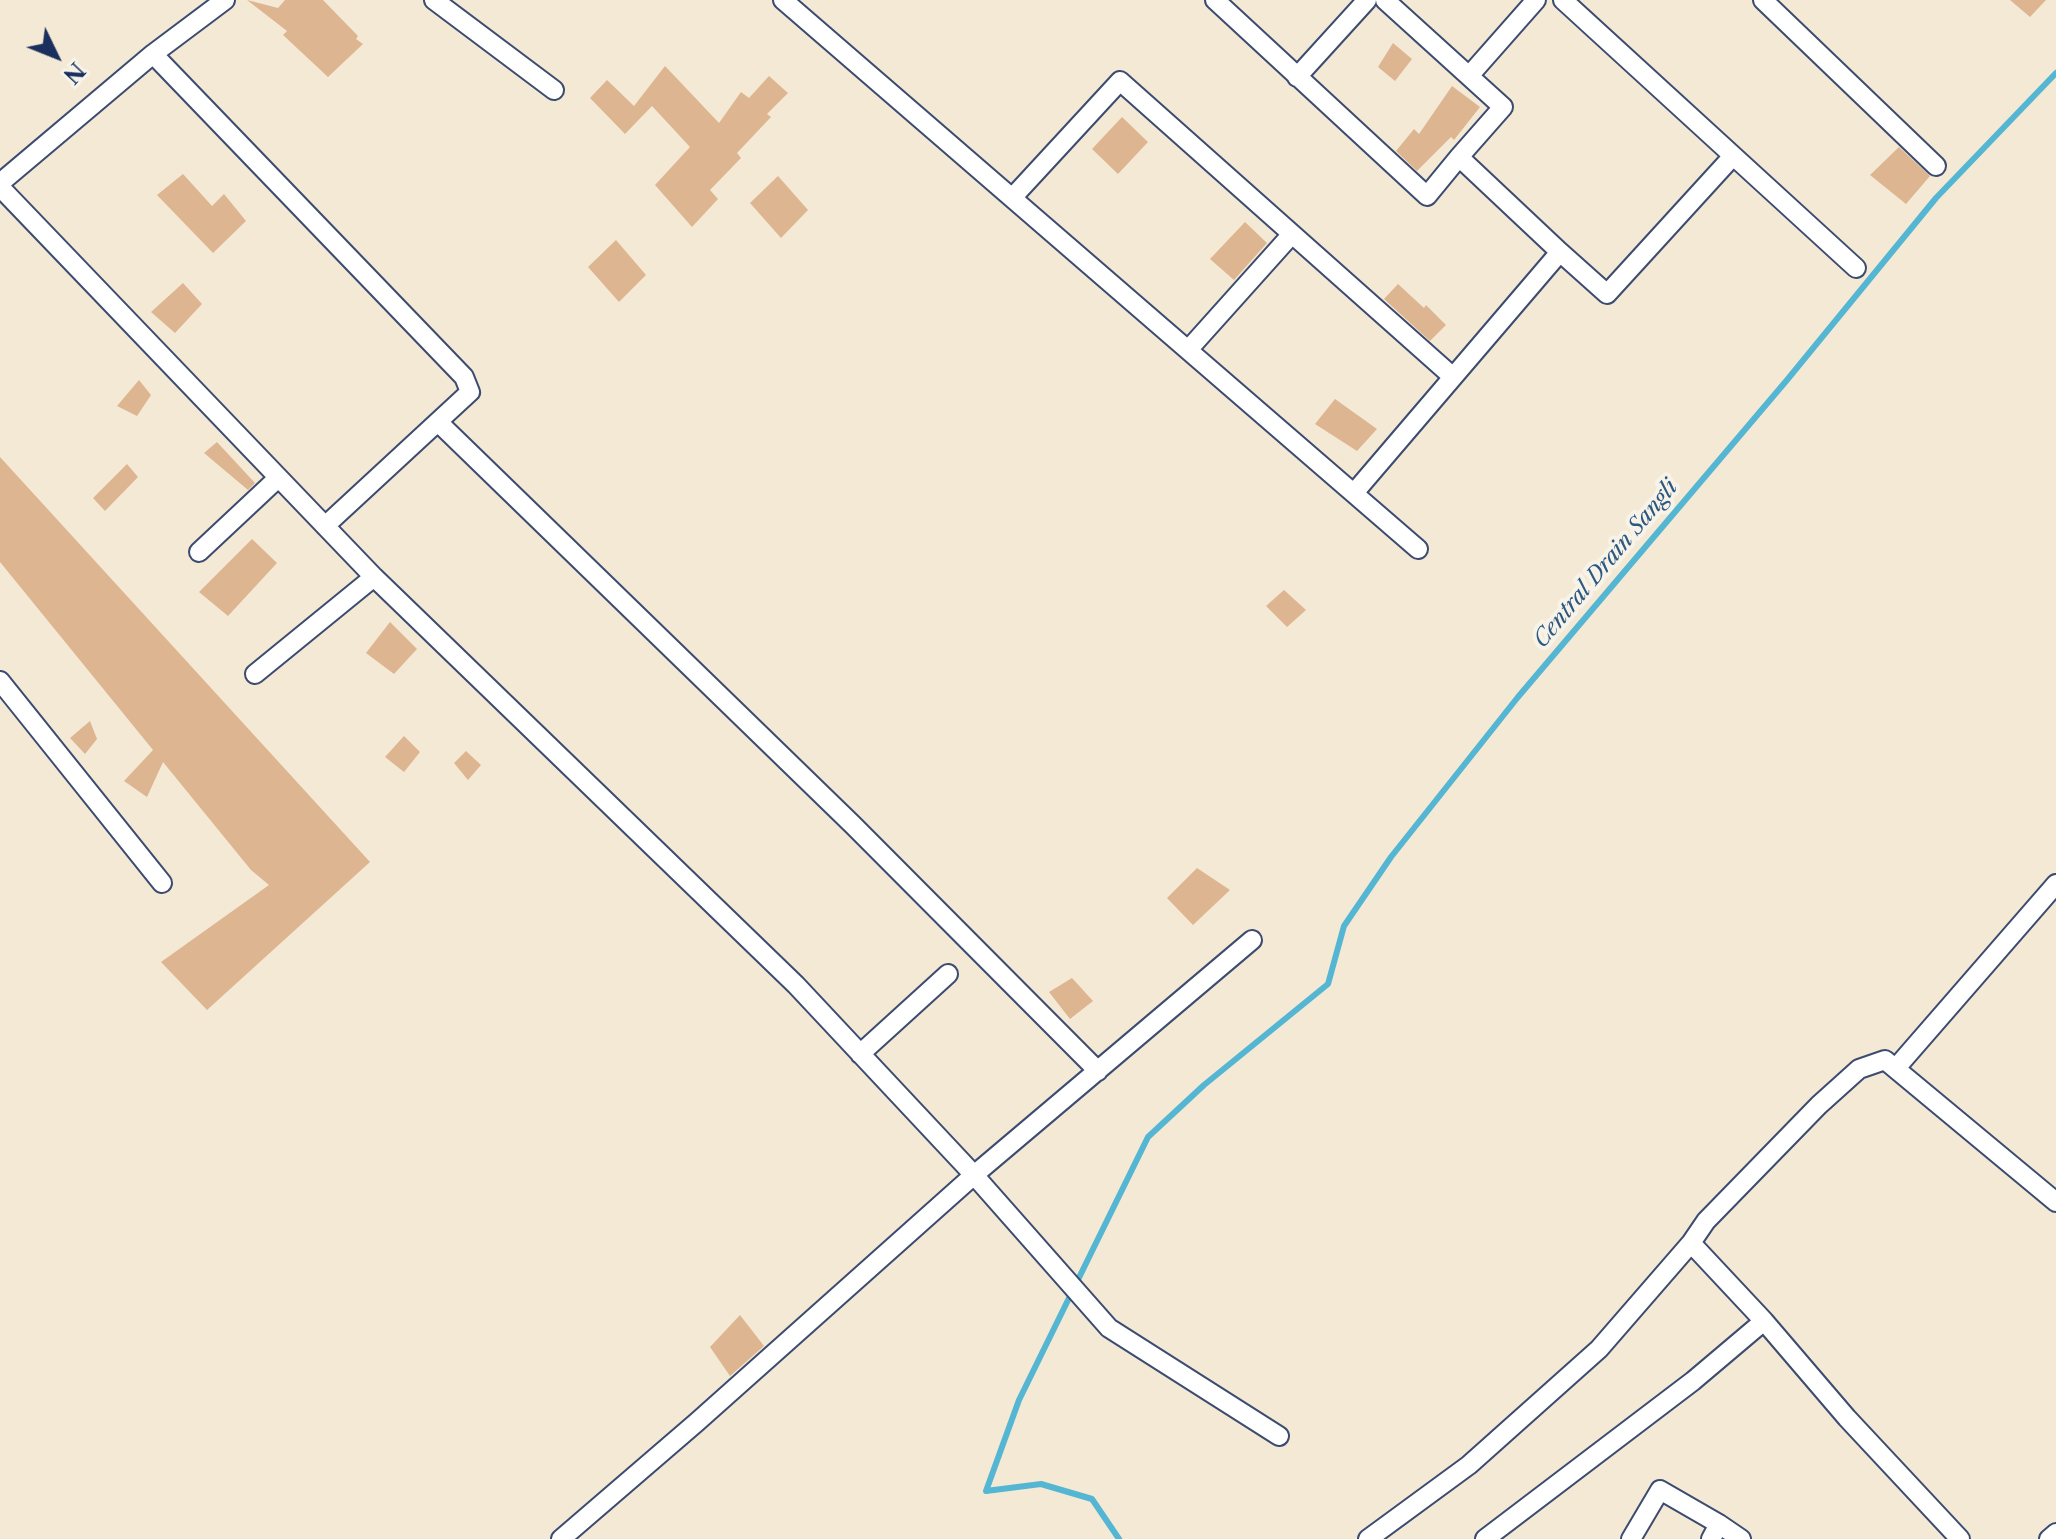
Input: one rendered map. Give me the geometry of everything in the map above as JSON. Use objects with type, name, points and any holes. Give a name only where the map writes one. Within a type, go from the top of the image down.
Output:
[{"type":"street","points":[[225,0],[153,54],[0,185],[374,577],[796,985],[974,1175],[1109,1328],[1279,1436]]},
{"type":"street","points":[[434,0],[554,90]]},
{"type":"street","points":[[783,0],[1418,549]]},
{"type":"street","points":[[1215,0],[1427,196],[1503,107],[1385,0]]},
{"type":"street","points":[[1297,77],[1367,0]]},
{"type":"street","points":[[1469,76],[1536,0]]},
{"type":"street","points":[[1563,0],[1856,268]]},
{"type":"street","points":[[1763,0],[1936,166]]},
{"type":"street","points":[[153,54],[464,377],[470,392],[325,526]]},
{"type":"street","points":[[1012,198],[1120,81],[1453,377]]},
{"type":"street","points":[[1459,157],[1607,294],[1733,156]]},
{"type":"street","points":[[1188,350],[1292,234]]},
{"type":"street","points":[[1354,493],[1560,252]]},
{"type":"street","points":[[438,422],[853,825],[1098,1071]]},
{"type":"street","points":[[199,552],[278,478]]},
{"type":"street","points":[[255,674],[374,577]]},
{"type":"street","points":[[0,681],[162,883]]},
{"type":"street","points":[[1896,1068],[2056,884]]},
{"type":"street","points":[[561,1539],[974,1175],[1252,940]]},
{"type":"street","points":[[860,1054],[948,974]]},
{"type":"street","points":[[1368,1539],[1469,1465],[1599,1349],[1691,1243],[1706,1221],[1859,1069],[1885,1060],[2056,1202]]},
{"type":"street","points":[[1691,1243],[1960,1539]]},
{"type":"street","points":[[1485,1539],[1693,1381],[1764,1321]]},
{"type":"street","points":[[1631,1539],[1660,1490],[1715,1532],[1741,1539]]},
{"type":"street","points":[[2049,1539],[2056,1533]]},
{"type":"building","points":[[247,0],[278,8],[285,0],[323,0],[363,44],[328,77],[283,35],[287,31]]},
{"type":"building","points":[[2010,0],[2046,0],[2030,17]]},
{"type":"building","points":[[1393,43],[1412,59],[1395,81],[1378,67]]},
{"type":"building","points":[[665,66],[719,123],[741,92],[749,98],[769,76],[788,93],[767,114],[771,117],[737,153],[741,158],[710,190],[718,199],[692,227],[655,185],[690,147],[652,106],[625,134],[590,98],[607,80],[634,106]]},
{"type":"building","points":[[1452,86],[1480,107],[1454,140],[1451,137],[1417,171],[1396,151],[1414,129],[1419,134]]},
{"type":"building","points":[[1122,117],[1148,142],[1118,174],[1092,149]]},
{"type":"building","points":[[1899,147],[1930,176],[1906,204],[1870,175]]},
{"type":"building","points":[[183,174],[212,206],[224,194],[246,221],[213,253],[157,195]]},
{"type":"building","points":[[778,176],[808,210],[781,238],[750,203]]},
{"type":"building","points":[[1245,222],[1267,243],[1234,280],[1210,259]]},
{"type":"building","points":[[616,240],[646,275],[619,302],[588,267]]},
{"type":"building","points":[[183,283],[202,304],[175,333],[151,312]]},
{"type":"building","points":[[1398,284],[1446,325],[1430,341],[1384,299]]},
{"type":"building","points":[[139,380],[151,395],[137,416],[117,406]]},
{"type":"building","points":[[1335,399],[1377,429],[1357,451],[1315,424]]},
{"type":"building","points":[[217,442],[255,483],[248,490],[204,453]]},
{"type":"building","points":[[0,457],[370,862],[207,1010],[161,962],[269,885],[251,870],[163,762],[147,797],[124,781],[153,750],[0,562]]},
{"type":"building","points":[[127,464],[138,477],[105,511],[93,498]]},
{"type":"building","points":[[252,539],[277,563],[228,616],[199,592]]},
{"type":"building","points":[[1284,590],[1306,610],[1287,627],[1266,606]]},
{"type":"building","points":[[390,622],[417,649],[394,674],[366,653]]},
{"type":"building","points":[[90,721],[97,739],[85,754],[70,738]]},
{"type":"building","points":[[404,736],[420,752],[404,772],[385,757]]},
{"type":"building","points":[[466,751],[481,765],[468,780],[454,763]]},
{"type":"building","points":[[1197,868],[1230,890],[1193,925],[1167,898]]},
{"type":"building","points":[[1072,978],[1093,1001],[1070,1019],[1049,992]]},
{"type":"building","points":[[740,1315],[764,1346],[730,1376],[710,1347]]},
{"type":"waterway","name":"Central Drain Sangli","points":[[1119,1539],[1092,1499],[1041,1484],[986,1491],[1019,1400],[1148,1137],[1204,1085],[1328,984],[1344,926],[1391,857],[1518,697],[1787,380],[1936,198],[2056,73]]}]
